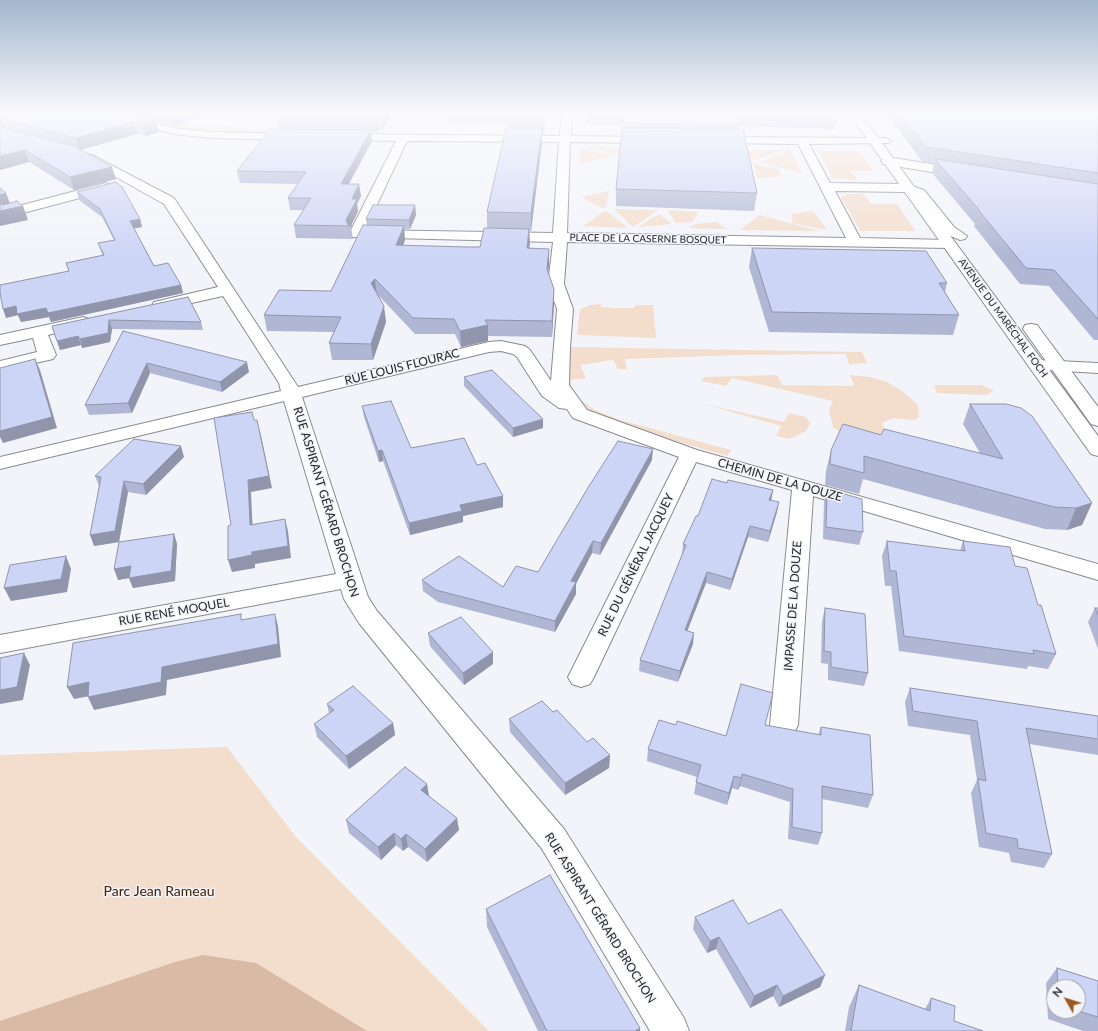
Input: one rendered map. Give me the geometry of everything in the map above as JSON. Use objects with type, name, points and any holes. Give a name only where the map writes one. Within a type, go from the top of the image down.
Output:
[{"type":"street","name":"RUE ASPIRANT GÉRARD BROCHON","points":[[92,160],[168,201],[288,383],[293,394],[348,580],[356,599],[368,617],[553,839],[670,1031]]},
{"type":"street","points":[[391,160],[356,234],[560,238],[556,284],[565,309],[561,341],[560,385],[580,414]]},
{"type":"street","name":"PLACE DE LA CASERNE BOSQUET","points":[[564,160],[560,238],[855,242],[955,240]]},
{"type":"street","points":[[812,160],[855,242]]},
{"type":"street","name":"AVENUE DU MARÉCHAL FOCH","points":[[899,160],[903,164],[911,184]]},
{"type":"street","name":"AVENUE DU MARÉCHAL FOCH","points":[[886,161],[911,184],[955,240],[1005,297]]},
{"type":"street","points":[[886,161],[973,174]]},
{"type":"street","points":[[8,213],[130,181]]},
{"type":"street","points":[[826,187],[911,184]]},
{"type":"street","name":"AVENUE DU MARÉCHAL FOCH","points":[[955,240],[1038,365],[1098,450]]},
{"type":"street","points":[[144,308],[227,290]]},
{"type":"street","name":"AVENUE DU MARÉCHAL FOCH","points":[[1020,315],[1098,420]]},
{"type":"street","points":[[0,340],[99,318]]},
{"type":"street","points":[[0,366],[47,355],[39,332]]},
{"type":"street","name":"RUE LOUIS FLOURAC","points":[[293,394],[463,352],[489,347],[512,347]]},
{"type":"street","name":"CHEMIN DE LA DOUZE","points":[[512,347],[524,354],[549,392],[580,414],[690,454],[1098,572]]},
{"type":"street","points":[[1038,365],[1098,368]]},
{"type":"street","points":[[0,463],[293,394]]},
{"type":"street","name":"RUE DU GÉNÉRAL JACQUEY","points":[[582,677],[690,454]]},
{"type":"street","name":"IMPASSE DE LA DOUZE","points":[[784,725],[803,486]]},
{"type":"street","name":"RUE RENÉ MOQUEL","points":[[0,644],[348,580]]},
{"type":"green space","points":[[580,160],[595,160],[580,163]]},
{"type":"green space","points":[[766,160],[795,160],[802,173],[762,163],[761,162]]},
{"type":"green space","points":[[823,160],[866,160],[874,171],[851,171],[857,180],[832,178]]},
{"type":"green space","points":[[754,164],[780,169],[781,176],[757,179]]},
{"type":"green space","points":[[609,191],[606,207],[602,208],[581,197]]},
{"type":"green space","points":[[848,194],[864,194],[871,204],[897,204],[915,231],[860,231],[841,197]]},
{"type":"green space","points":[[614,209],[658,210],[633,227]]},
{"type":"green space","points":[[667,210],[699,212],[692,222],[676,223]]},
{"type":"green space","points":[[813,211],[827,230],[792,223],[792,214]]},
{"type":"green space","points":[[603,212],[608,212],[628,228],[583,226]]},
{"type":"green space","points":[[659,214],[672,224],[638,227]]},
{"type":"green space","points":[[760,215],[819,231],[740,230]]},
{"type":"green space","points":[[717,222],[727,229],[688,228],[696,224]]},
{"type":"green space","points":[[601,304],[601,307],[617,308],[634,308],[636,305],[653,305],[656,338],[577,335],[580,309],[590,305]]},
{"type":"green space","points":[[569,347],[862,352],[867,363],[849,364],[846,354],[739,355],[625,359],[627,369],[618,369],[613,360],[580,365],[586,378],[570,380],[573,390],[581,400],[595,410],[620,420],[731,450],[727,456],[614,423],[590,412],[575,400],[566,388]]},
{"type":"green space","points":[[777,375],[782,385],[854,386],[850,375],[870,377],[887,382],[902,391],[918,405],[919,418],[912,420],[893,418],[882,423],[887,434],[844,436],[833,427],[829,410],[833,401],[732,378],[726,386],[701,381],[704,377]]},
{"type":"green space","points":[[934,385],[981,385],[994,390],[987,395],[937,393]]},
{"type":"green space","points":[[704,404],[784,422],[789,413],[806,417],[810,423],[806,431],[790,439],[776,436],[781,426]]},
{"type":"green space","name":"Parc Jean Rameau","points":[[227,747],[296,837],[489,1031],[0,1031],[0,755]]},
{"type":"shaded area","points":[[203,955],[256,963],[367,1031],[0,1031],[0,1021],[175,962]]},
{"type":"building","points":[[42,160],[100,160],[112,167],[70,177]]},
{"type":"building","points":[[246,160],[354,160],[341,184],[359,184],[352,199],[357,199],[346,220],[348,225],[352,226],[294,225],[311,198],[288,198],[306,172],[237,171]]},
{"type":"building","points":[[499,160],[538,160],[531,213],[487,212]]},
{"type":"building","points":[[619,160],[750,160],[757,193],[616,189]]},
{"type":"building","points":[[936,160],[1098,184],[1098,319],[1054,270],[1026,268],[980,211]]},
{"type":"building","points":[[1013,160],[1098,160],[1098,173]]},
{"type":"building","points":[[116,182],[122,187],[140,219],[130,221],[154,266],[168,263],[181,285],[48,313],[46,308],[17,314],[16,306],[3,309],[0,285],[69,271],[66,263],[104,255],[98,243],[115,240],[100,209],[77,192]]},
{"type":"building","points":[[0,188],[6,193],[0,195]]},
{"type":"building","points":[[17,201],[23,206],[0,211],[0,204],[3,205]]},
{"type":"building","points":[[373,205],[415,205],[409,220],[366,219]]},
{"type":"building","points":[[363,225],[404,226],[396,245],[466,247],[480,247],[484,228],[529,229],[527,248],[549,249],[547,269],[554,289],[552,321],[485,320],[488,325],[460,331],[454,319],[413,318],[375,279],[371,283],[384,306],[371,344],[329,343],[341,317],[264,315],[279,290],[331,291]]},
{"type":"building","points":[[752,248],[926,251],[947,283],[939,283],[959,315],[772,312]]},
{"type":"building","points":[[188,297],[201,322],[109,320],[108,333],[80,339],[78,336],[57,341],[52,326]]},
{"type":"building","points":[[123,331],[247,362],[220,382],[147,363],[128,403],[85,405]]},
{"type":"building","points":[[35,359],[52,417],[0,431],[0,368]]},
{"type":"building","points":[[492,370],[543,419],[513,428],[464,377]]},
{"type":"building","points":[[391,401],[411,448],[464,438],[477,465],[485,463],[503,496],[460,505],[462,511],[409,523],[382,450],[378,451],[362,406]]},
{"type":"building","points":[[970,404],[1006,404],[1021,408],[1032,416],[1092,503],[1076,508],[1054,507],[864,456],[864,473],[830,464],[831,450],[843,424],[881,435],[884,429],[1003,459]]},
{"type":"building","points":[[252,412],[254,420],[257,420],[269,476],[248,480],[250,525],[285,519],[288,546],[252,552],[252,555],[228,560],[228,526],[231,525],[214,418]]},
{"type":"building","points":[[134,439],[181,446],[143,484],[124,481],[115,531],[90,535],[101,477],[95,476]]},
{"type":"building","points":[[618,441],[653,449],[601,543],[593,541],[571,581],[576,582],[555,621],[436,590],[422,580],[459,556],[503,587],[516,566],[538,572],[589,486]]},
{"type":"building","points":[[712,479],[727,483],[728,480],[773,490],[769,500],[779,502],[770,531],[750,526],[732,579],[707,572],[685,630],[694,633],[680,671],[640,660],[686,545],[683,544],[696,516],[698,516]]},
{"type":"building","points":[[827,489],[862,499],[863,532],[826,527]]},
{"type":"building","points":[[174,534],[171,571],[129,578],[131,566],[114,569],[119,542]]},
{"type":"building","points":[[887,541],[965,551],[963,541],[1010,547],[1015,566],[1027,568],[1038,605],[1041,605],[1056,654],[1033,650],[1034,654],[904,636],[896,571],[890,571]]},
{"type":"building","points":[[66,556],[61,579],[4,588],[10,565]]},
{"type":"building","points":[[825,608],[865,614],[868,673],[831,667],[831,652],[824,651]]},
{"type":"building","points":[[1095,608],[1098,608],[1098,615]]},
{"type":"building","points":[[241,614],[241,620],[275,614],[278,644],[162,667],[161,682],[88,697],[89,682],[67,687],[73,643]]},
{"type":"building","points":[[461,617],[493,652],[463,673],[428,633]]},
{"type":"building","points":[[24,653],[17,687],[0,690],[0,658]]},
{"type":"building","points":[[741,684],[773,693],[765,725],[821,735],[821,727],[870,735],[873,795],[822,786],[822,833],[792,827],[793,789],[742,774],[741,778],[734,776],[729,793],[696,782],[701,765],[648,749],[659,720],[676,725],[677,721],[726,736]]},
{"type":"building","points":[[353,686],[393,723],[346,756],[314,724],[334,710],[327,704]]},
{"type":"building","points":[[910,688],[1098,716],[1098,739],[1026,728],[1052,854],[1018,848],[1017,839],[986,833],[978,779],[986,781],[977,721],[913,711]]},
{"type":"building","points":[[542,701],[553,712],[557,710],[587,742],[593,738],[610,755],[565,783],[509,719]]},
{"type":"building","points":[[405,767],[427,784],[421,790],[457,818],[425,849],[406,834],[401,839],[394,833],[378,847],[346,820]]},
{"type":"building","points":[[550,875],[640,1028],[635,1031],[547,1031],[486,909]]},
{"type":"building","points":[[733,900],[748,924],[781,909],[825,975],[783,996],[777,985],[754,996],[719,937],[710,941],[695,917]]},
{"type":"building","points":[[1057,968],[1098,981],[1098,1017],[1086,1013],[1086,979],[1058,979]]},
{"type":"building","points":[[859,985],[930,1011],[931,998],[955,1006],[954,1021],[983,1031],[851,1031]]}]
